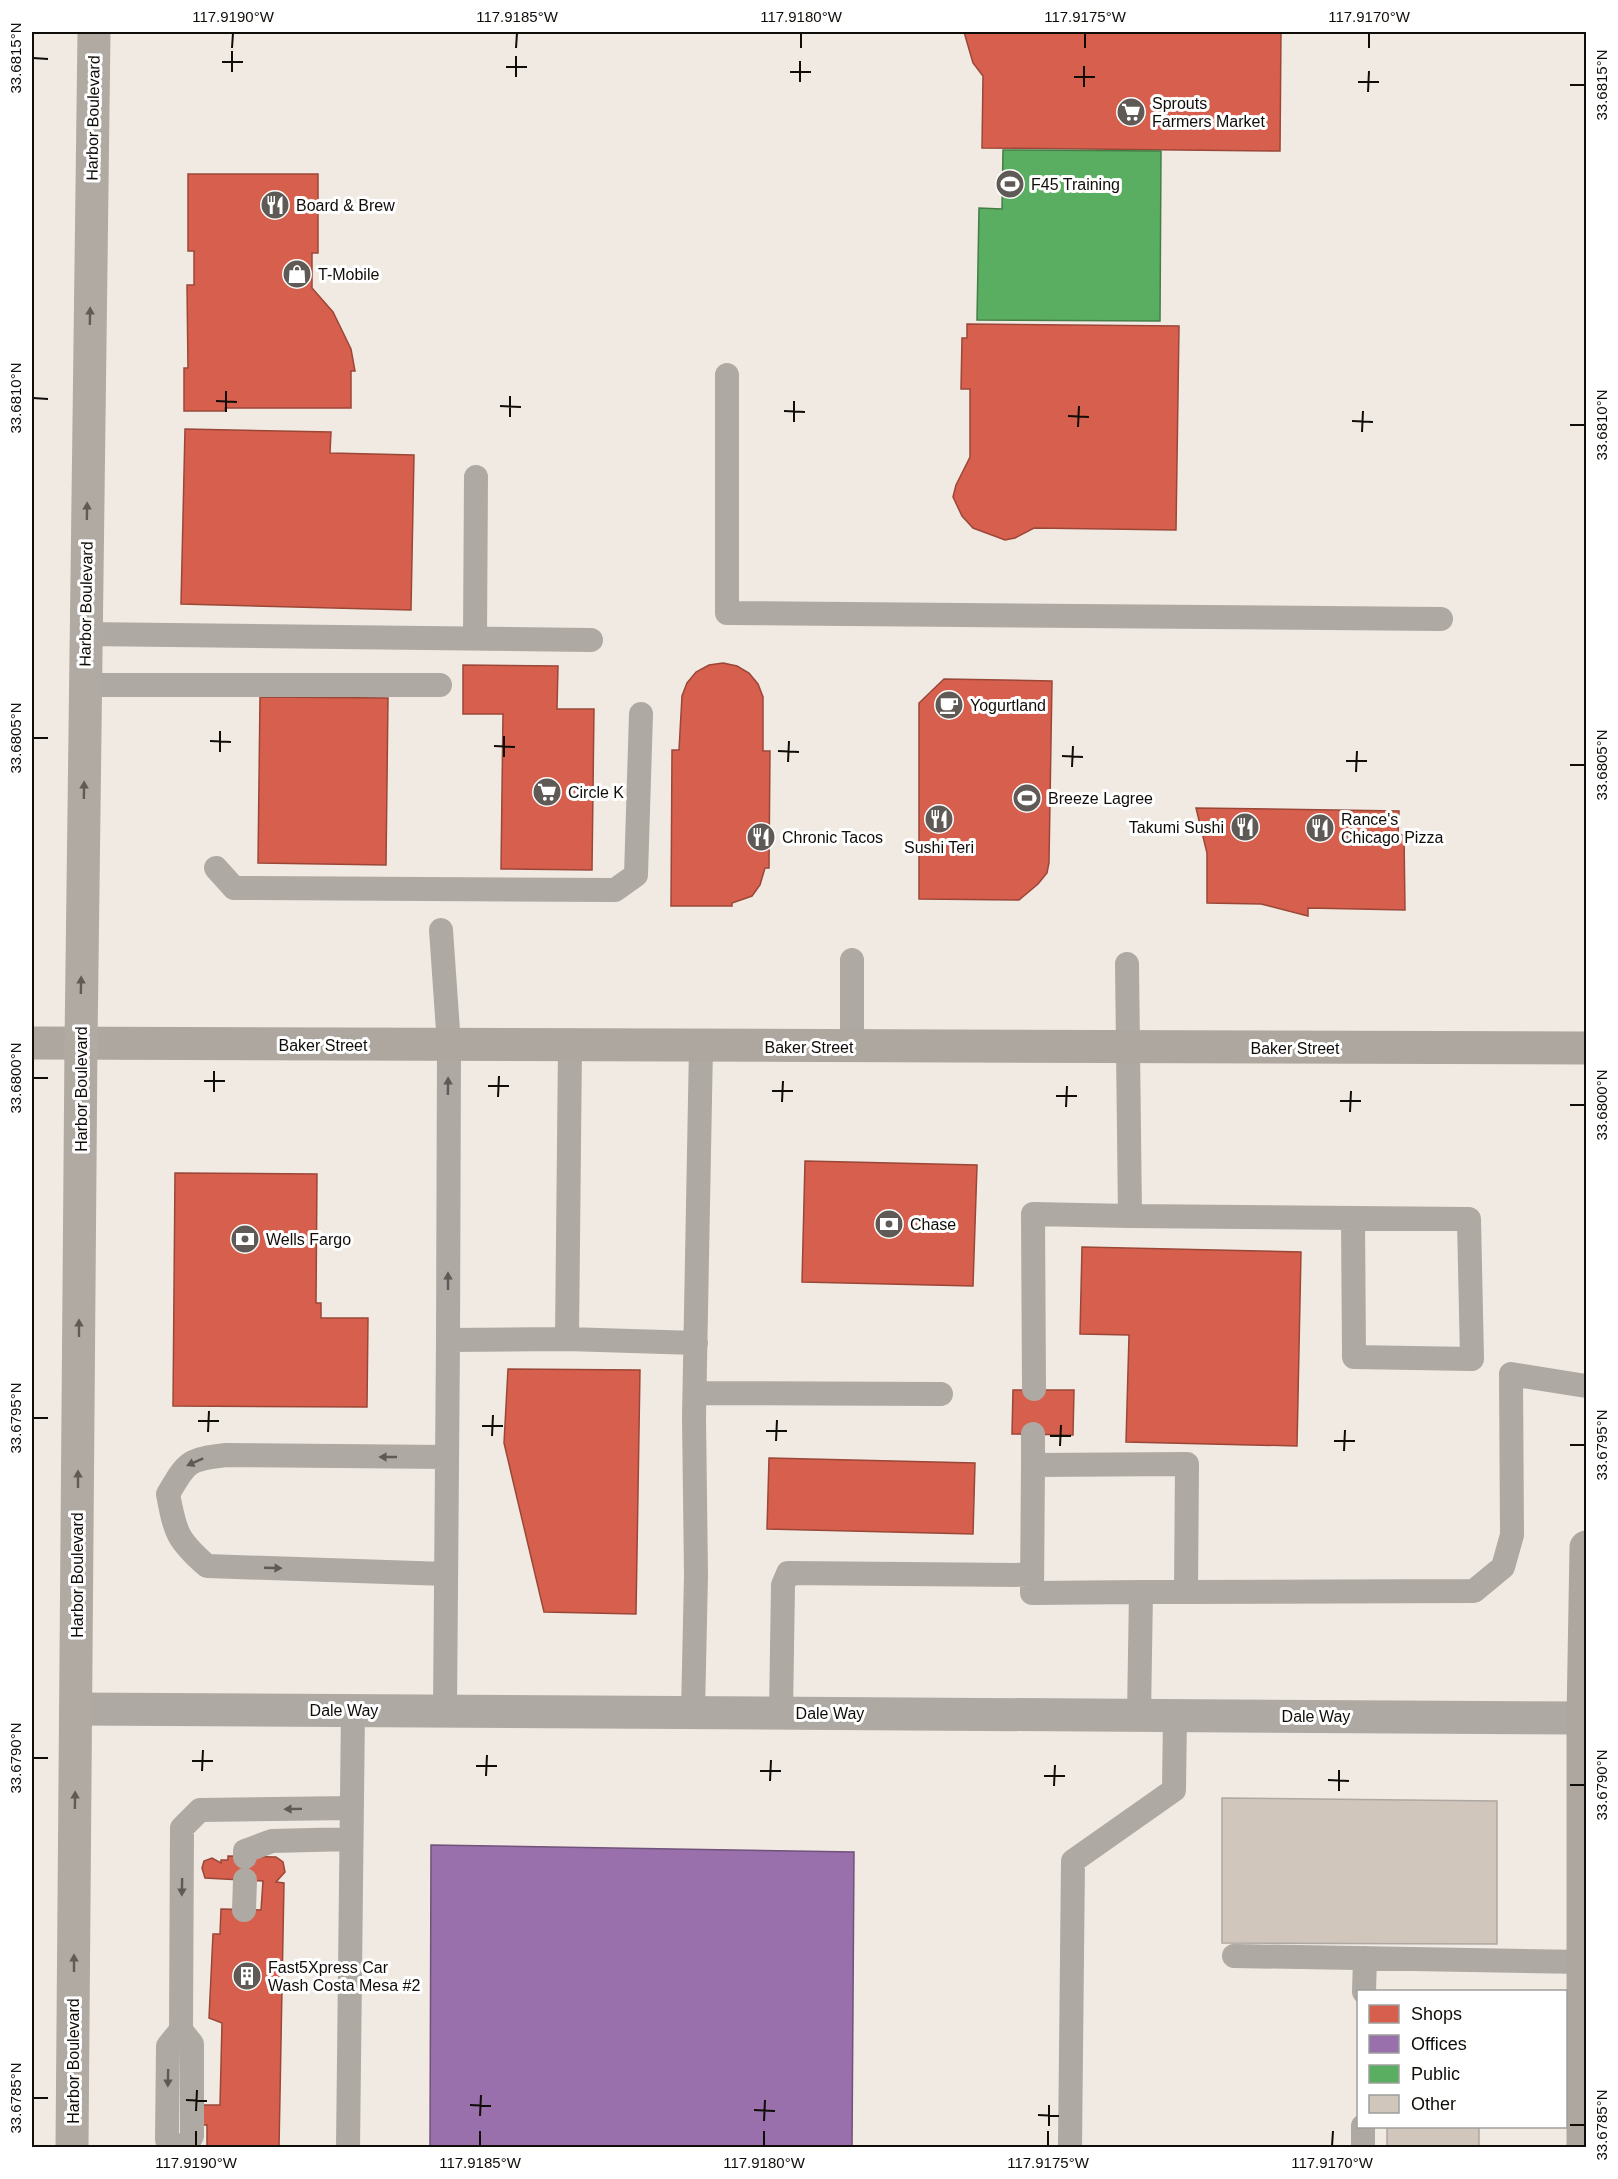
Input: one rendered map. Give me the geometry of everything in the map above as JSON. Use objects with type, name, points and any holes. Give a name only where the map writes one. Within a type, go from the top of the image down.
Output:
[{"type":"main road","name":"Harbor Boulevard","points":[[72,2148],[85,634],[94,32]]},
{"type":"main road","name":"Baker Street","points":[[32,1043],[1587,1048]]},
{"type":"main road","points":[[1583,2148],[1586,1962],[1583,1718],[1587,1547]]},
{"type":"street","name":"Dale Way","points":[[76,1709],[1583,1718]]},
{"type":"lane","points":[[727,375],[727,613],[1441,619]]},
{"type":"lane","points":[[475,639],[476,477]]},
{"type":"lane","points":[[85,634],[591,640]]},
{"type":"lane","points":[[85,685],[440,685]]},
{"type":"lane","points":[[216,868],[234,888],[615,890],[636,875],[641,714]]},
{"type":"lane","points":[[441,930],[448,1045],[445,1711]]},
{"type":"lane","points":[[852,960],[852,1047]]},
{"type":"lane","points":[[1127,964],[1126,1048],[1130,1216]]},
{"type":"lane","points":[[567,1339],[570,1046]]},
{"type":"lane","points":[[693,1712],[695,1393],[701,1046]]},
{"type":"lane","points":[[1034,1389],[1033,1214],[1469,1219],[1472,1359],[1353,1357],[1353,1218]]},
{"type":"lane","points":[[448,1340],[567,1339],[696,1342]]},
{"type":"lane","points":[[1033,1434],[1032,1593],[1474,1591],[1503,1567],[1512,1535],[1511,1374],[1587,1386]]},
{"type":"lane","points":[[695,1393],[941,1394]]},
{"type":"lane","points":[[446,1574],[207,1566],[183,1545],[174,1525],[168,1494],[184,1467],[196,1459],[226,1455],[447,1457]]},
{"type":"lane","points":[[1033,1465],[1187,1464],[1186,1592]]},
{"type":"lane","points":[[781,1712],[783,1585],[788,1573],[1032,1575]]},
{"type":"lane","points":[[1139,1715],[1141,1592]]},
{"type":"lane","points":[[348,2148],[353,1710]]},
{"type":"lane","points":[[1070,2148],[1073,1861],[1174,1790],[1175,1715]]},
{"type":"lane","points":[[174,2148],[167,2139],[168,2046],[181,2030],[183,1828],[200,1810],[352,1808]]},
{"type":"lane","points":[[244,1910],[245,1851],[272,1841],[351,1839]]},
{"type":"lane","points":[[1234,1956],[1586,1962]]},
{"type":"lane","points":[[1364,1990],[1365,1958]]},
{"type":"lane","points":[[181,2030],[192,2044],[192,2136],[184,2148]]},
{"type":"lane","points":[[1363,2128],[1363,2148]]},
{"type":"building: Shops","name":"Sprouts Farmers Market","points":[[964,32],[1281,32],[1280,151],[982,148],[983,76],[973,63]]},
{"type":"building: Shops","points":[[188,174],[318,174],[318,253],[312,253],[312,288],[333,312],[351,349],[355,371],[351,371],[351,408],[225,408],[225,411],[184,411],[184,368],[188,368],[187,285],[194,285],[194,251],[188,251]]},
{"type":"building: Shops","points":[[967,324],[1179,326],[1176,530],[1034,528],[1015,538],[1005,540],[973,528],[962,516],[953,497],[956,485],[970,457],[970,389],[961,389],[962,338],[967,338]]},
{"type":"building: Shops","points":[[185,429],[331,432],[330,453],[414,455],[411,610],[181,604]]},
{"type":"building: Shops","points":[[723,663],[737,666],[749,673],[758,684],[763,697],[763,751],[770,751],[769,868],[765,868],[760,885],[752,896],[732,903],[732,906],[671,906],[672,750],[679,750],[682,696],[687,683],[696,672],[709,665]]},
{"type":"building: Shops","name":"Circle K","points":[[463,665],[558,666],[557,709],[594,709],[592,870],[501,869],[503,714],[463,714]]},
{"type":"building: Shops","points":[[944,679],[1052,681],[1049,863],[1047,873],[1019,900],[919,899],[919,703]]},
{"type":"building: Shops","points":[[260,697],[388,698],[386,865],[258,863]]},
{"type":"building: Shops","points":[[1196,808],[1399,811],[1398,835],[1404,835],[1405,910],[1308,908],[1308,916],[1261,904],[1207,903],[1207,853]]},
{"type":"building: Shops","name":"Chase","points":[[805,1161],[977,1165],[973,1286],[802,1282]]},
{"type":"building: Shops","name":"Wells Fargo","points":[[175,1173],[317,1174],[316,1303],[321,1303],[321,1318],[368,1318],[367,1407],[173,1406]]},
{"type":"building: Shops","points":[[1082,1247],[1301,1252],[1297,1446],[1126,1442],[1129,1335],[1080,1334]]},
{"type":"building: Shops","points":[[508,1369],[640,1370],[636,1614],[544,1612],[504,1443]]},
{"type":"building: Shops","points":[[1013,1390],[1074,1390],[1073,1435],[1012,1434]]},
{"type":"building: Shops","points":[[769,1458],[975,1463],[973,1534],[767,1529]]},
{"type":"building: Shops","name":"Fast5Xpress Car Wash Costa Mesa #2","points":[[228,1856],[276,1857],[283,1862],[285,1872],[276,1882],[284,1883],[279,2148],[207,2148],[207,2125],[201,2125],[202,2105],[220,2105],[222,2023],[209,2018],[213,1934],[220,1934],[221,1909],[261,1910],[263,1881],[205,1878],[202,1868],[204,1861],[212,1858],[221,1863],[221,1860],[228,1860]]},
{"type":"building: Offices","points":[[431,1845],[854,1852],[852,2148],[430,2148]]},
{"type":"building: Public","points":[[1003,150],[1161,151],[1160,321],[977,320],[979,208],[1002,209]]},
{"type":"building: Other","points":[[1222,1798],[1497,1801],[1497,1944],[1222,1943]]},
{"type":"building: Other","points":[[1387,2128],[1479,2128],[1479,2148],[1387,2148]]},
{"type":"place","name":"Sprouts Farmers Market","points":[[1131,112]]},
{"type":"place","name":"F45 Training","points":[[1010,184]]},
{"type":"place","name":"Board & Brew","points":[[275,205]]},
{"type":"place","name":"T-Mobile","points":[[297,274]]},
{"type":"place","name":"Yogurtland","points":[[949,705]]},
{"type":"place","name":"Circle K","points":[[547,792]]},
{"type":"place","name":"Breeze Lagree","points":[[1027,798]]},
{"type":"place","name":"Sushi Teri","points":[[939,819]]},
{"type":"place","name":"Takumi Sushi","points":[[1245,827]]},
{"type":"place","name":"Rance's Chicago Pizza","points":[[1320,828]]},
{"type":"place","name":"Chronic Tacos","points":[[761,837]]},
{"type":"place","name":"Chase","points":[[889,1224]]},
{"type":"place","name":"Wells Fargo","points":[[245,1239]]},
{"type":"place","name":"Fast5Xpress Car Wash Costa Mesa #2","points":[[247,1976]]}]
